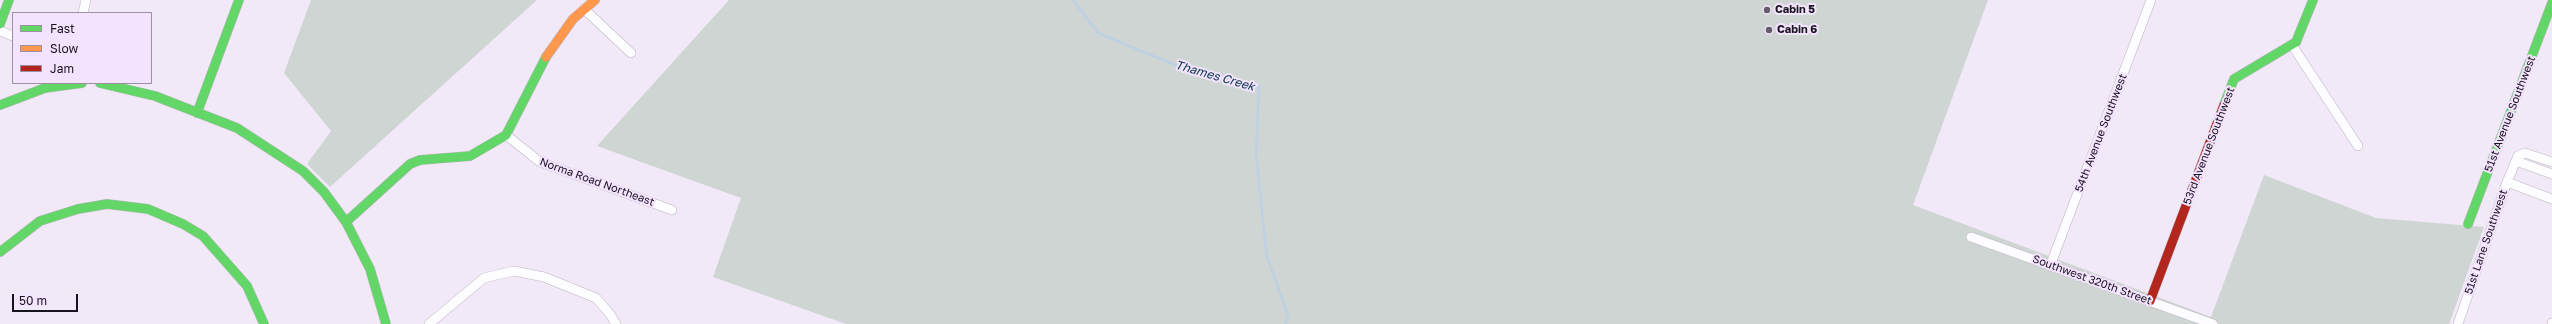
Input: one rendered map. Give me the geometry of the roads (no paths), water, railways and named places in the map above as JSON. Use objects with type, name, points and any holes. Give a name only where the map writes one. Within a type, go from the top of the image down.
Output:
[{"type":"street","points":[[0,24],[9,0]]},
{"type":"street","points":[[83,12],[86,0]]},
{"type":"street","points":[[197,112],[239,0]]},
{"type":"street","points":[[346,222],[379,190],[410,164],[420,160],[442,160],[470,156],[506,135],[550,50],[573,19],[595,0]]},
{"type":"street","name":"54th Avenue Southwest","points":[[2050,266],[2151,0]]},
{"type":"street","name":"53rd Avenue Southwest","points":[[2150,301],[2234,79],[2292,46],[2300,35],[2313,0]]},
{"type":"street","name":"51st Avenue Southwest","points":[[2468,224],[2552,3]]},
{"type":"street","points":[[584,9],[631,53]]},
{"type":"street","points":[[0,31],[12,36]]},
{"type":"street","points":[[2292,46],[2358,146]]},
{"type":"street","points":[[0,105],[44,88],[74,84]]},
{"type":"street","points":[[105,84],[136,90],[237,128],[280,154],[313,180],[346,222],[370,268],[386,324]]},
{"type":"street","points":[[128,84],[136,90]]},
{"type":"street","name":"Norma Road Northeast","points":[[506,135],[540,162],[672,210]]},
{"type":"street","points":[[2552,162],[2525,153],[2520,154],[2516,161],[2552,174]]},
{"type":"street","name":"51st Lane Southwest","points":[[2458,324],[2507,182],[2516,161]]},
{"type":"street","points":[[2507,182],[2552,199]]},
{"type":"street","points":[[0,252],[35,224],[78,208],[107,204],[148,209],[183,224],[203,236],[247,286],[264,324]]},
{"type":"street","name":"Southwest 320th Street","points":[[1971,237],[2213,324]]},
{"type":"street","points":[[429,324],[484,278],[514,271],[544,277],[596,298],[616,324]]},
{"type":"waterway","name":"Thames Creek","points":[[1073,0],[1098,33],[1180,67],[1259,87],[1256,155],[1267,257],[1288,315],[1286,324]]},
{"type":"place","name":"Cabin 5","points":[[1767,10]]},
{"type":"place","name":"Cabin 6","points":[[1769,30]]}]
